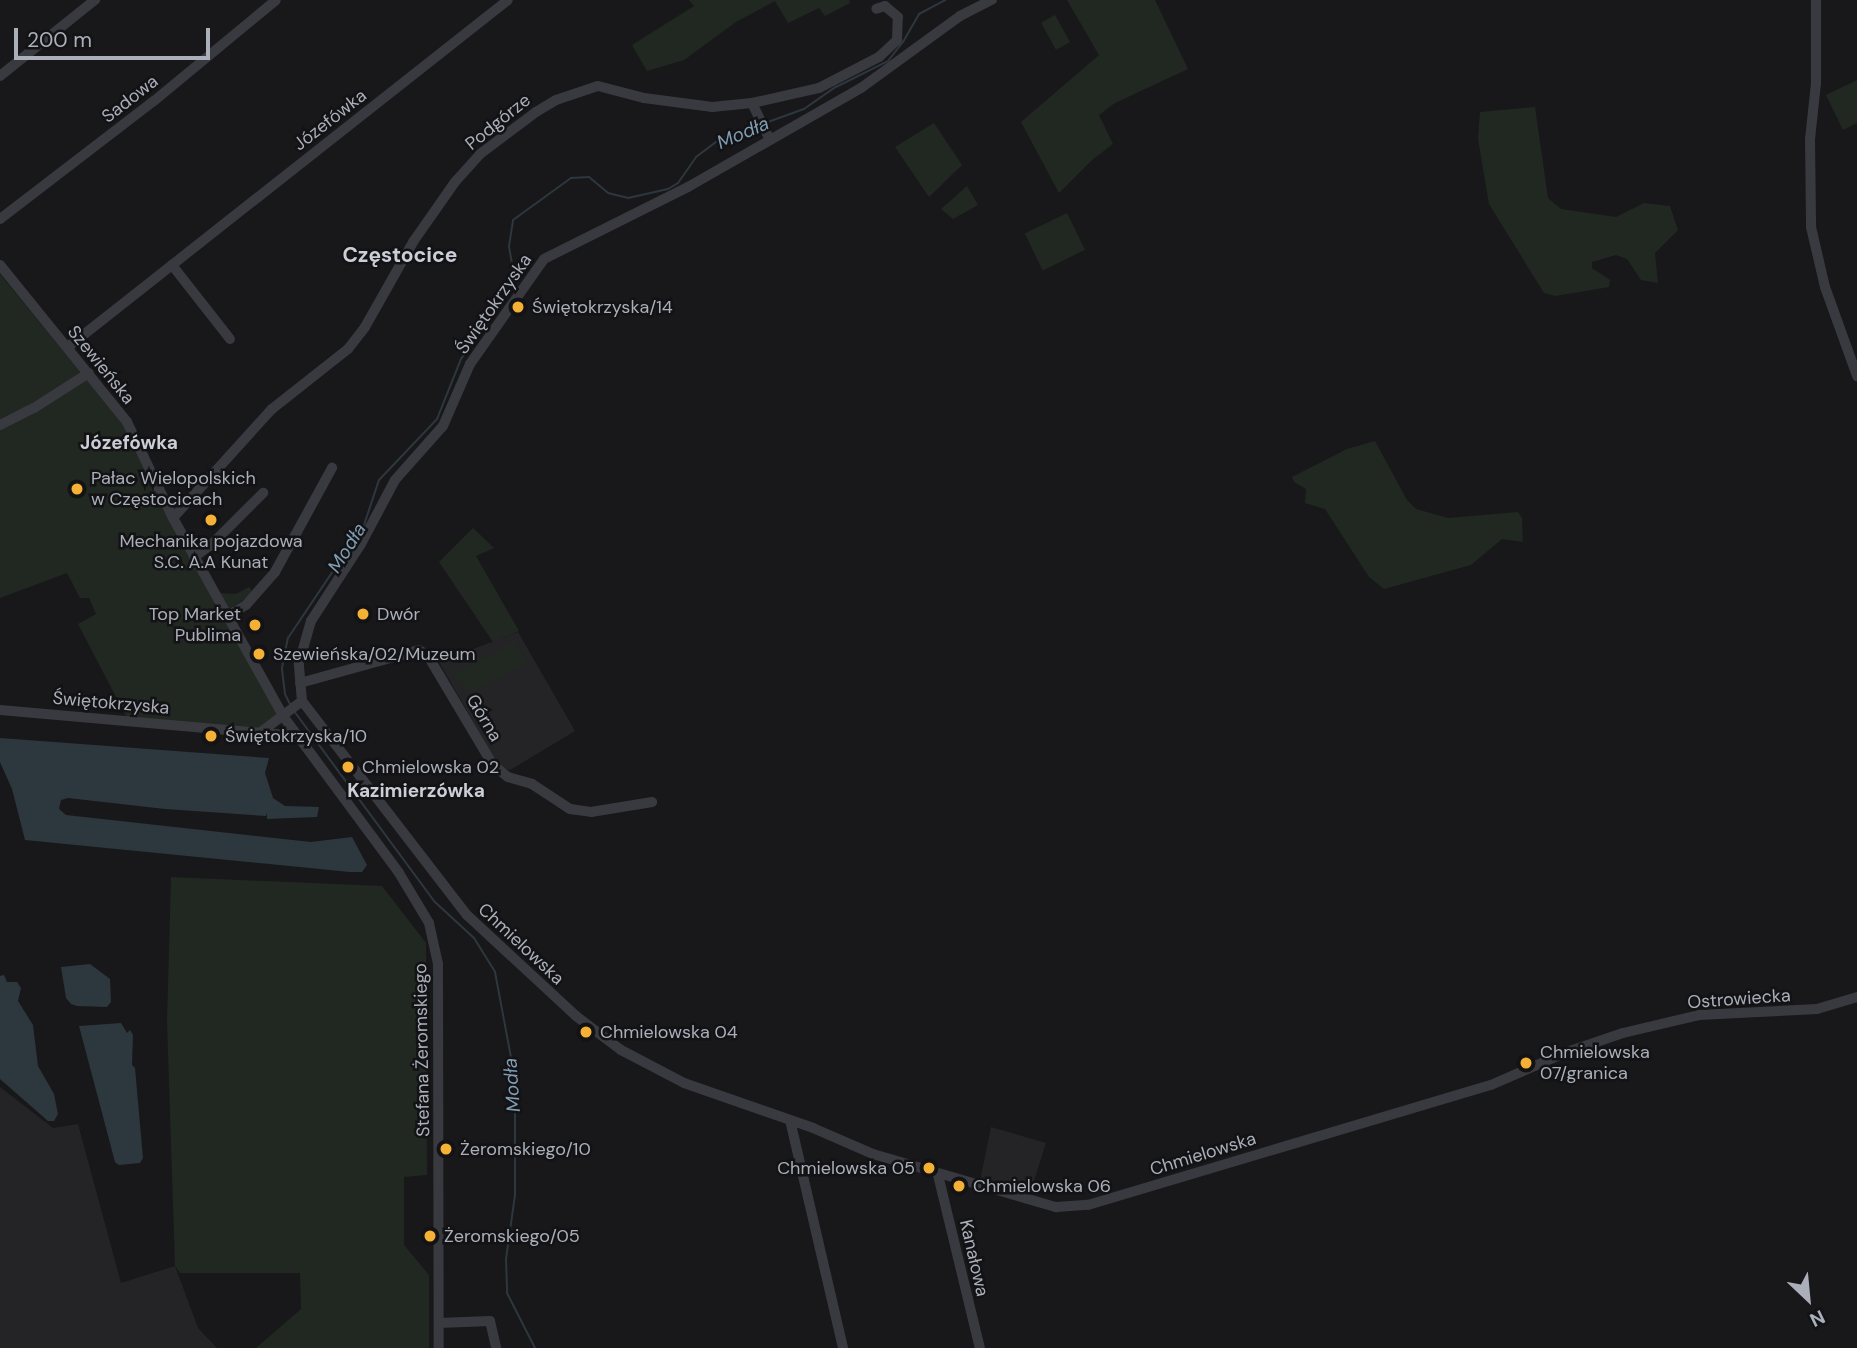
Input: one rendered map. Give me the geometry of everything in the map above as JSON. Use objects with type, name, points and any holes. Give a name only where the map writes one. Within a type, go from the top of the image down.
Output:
[{"type":"street","points":[[0,76],[95,0]]},
{"type":"street","name":"Sadowa","points":[[0,219],[153,101],[276,0]]},
{"type":"street","name":"Józefówka","points":[[68,347],[508,0]]},
{"type":"street","name":"Świętokrzyska","points":[[292,709],[300,683],[302,648],[312,621],[360,544],[395,480],[443,426],[470,364],[544,259],[688,187],[769,137],[881,76],[948,24],[992,0]]},
{"type":"street","points":[[1816,0],[1816,83],[1810,139],[1811,227],[1821,274],[1857,376]]},
{"type":"street","name":"Podgórze","points":[[173,518],[272,409],[348,349],[366,327],[413,242],[456,182],[480,154],[536,112],[556,100],[598,86],[643,98],[698,107],[752,103],[819,88],[888,51],[897,40],[900,23],[889,9],[876,9]]},
{"type":"street","points":[[752,103],[769,137]]},
{"type":"street","name":"Szewieńska","points":[[0,265],[89,373],[135,436],[173,518],[227,616],[292,709]]},
{"type":"street","points":[[172,265],[230,340]]},
{"type":"street","points":[[0,425],[34,408],[89,373]]},
{"type":"street","points":[[227,616],[246,605],[275,572],[332,468]]},
{"type":"street","points":[[194,556],[211,545],[262,493]]},
{"type":"street","name":"Górna","points":[[300,683],[419,650],[428,656],[493,765],[508,777],[532,784],[570,809],[591,812],[652,802]]},
{"type":"street","points":[[261,732],[292,709]]},
{"type":"street","name":"Stefana Żeromskiego","points":[[292,709],[295,736],[399,873],[423,911],[433,936],[438,975],[439,1348]]},
{"type":"street","name":"Chmielowska","points":[[292,709],[461,908],[576,1016],[621,1050],[653,1069],[873,1154],[1056,1207],[1080,1208],[1492,1085],[1567,1052],[1623,1033]]},
{"type":"street","name":"Świętokrzyska","points":[[0,710],[295,736]]},
{"type":"street","name":"Ostrowiecka","points":[[1623,1033],[1699,1015],[1817,1009],[1857,998]]},
{"type":"street","points":[[790,1120],[843,1348]]},
{"type":"street","name":"Kanałowa","points":[[938,1175],[980,1348]]},
{"type":"street","points":[[439,1323],[490,1321],[496,1348]]},
{"type":"shaded area","points":[[689,0],[849,0],[850,3],[825,16],[819,8],[788,23],[775,1],[736,22],[684,60],[647,71],[632,45],[694,6]]},
{"type":"shaded area","points":[[1067,0],[1155,0],[1188,69],[1115,103],[1099,115],[1113,144],[1092,160],[1059,193],[1021,122],[1099,55]]},
{"type":"shaded area","points":[[1055,15],[1070,42],[1056,50],[1041,23]]},
{"type":"shaded area","points":[[1857,80],[1857,123],[1843,130],[1826,95]]},
{"type":"shaded area","points":[[1535,107],[1548,198],[1561,209],[1616,217],[1644,203],[1670,206],[1678,230],[1655,253],[1658,283],[1641,280],[1627,259],[1616,255],[1592,262],[1592,268],[1610,280],[1609,287],[1555,296],[1544,293],[1489,204],[1478,139],[1480,112]]},
{"type":"shaded area","points":[[934,123],[962,165],[929,197],[895,147]]},
{"type":"shaded area","points":[[967,186],[978,205],[953,219],[941,209]]},
{"type":"shaded area","points":[[1067,213],[1085,250],[1043,270],[1025,234]]},
{"type":"shaded area","points":[[0,274],[82,374],[0,423]]},
{"type":"shaded area","points":[[89,373],[127,422],[283,716],[261,732],[128,720],[78,624],[96,614],[89,598],[80,598],[67,573],[0,598],[0,425]]},
{"type":"shaded area","points":[[1375,441],[1407,500],[1416,509],[1448,518],[1518,512],[1522,518],[1523,542],[1502,539],[1471,565],[1384,589],[1369,577],[1325,509],[1305,503],[1306,489],[1294,482],[1292,477],[1347,449]]},
{"type":"shaded area","points":[[473,528],[494,548],[476,556],[519,631],[493,642],[439,562]]},
{"type":"shaded area","points":[[249,587],[254,593],[229,609],[220,593],[236,594]]},
{"type":"shaded area","points":[[518,632],[575,731],[510,770],[499,767],[439,662]]},
{"type":"shaded area","points":[[516,642],[527,663],[472,691],[461,684],[455,673]]},
{"type":"shaded area","points":[[0,738],[269,758],[265,773],[273,798],[285,806],[319,807],[317,817],[267,819],[267,813],[266,816],[165,809],[68,798],[61,800],[59,809],[66,815],[311,842],[352,837],[367,865],[362,872],[350,872],[25,840],[12,789],[0,762]]},
{"type":"shaded area","points":[[171,877],[382,886],[426,943],[427,1175],[404,1177],[404,1245],[429,1275],[429,1348],[256,1348],[301,1309],[300,1273],[180,1273],[175,1266],[167,1022]]},
{"type":"shaded area","points":[[90,964],[110,979],[111,1002],[107,1007],[77,1006],[66,998],[61,967]]},
{"type":"shaded area","points":[[4,975],[7,982],[17,982],[21,988],[18,1001],[33,1025],[38,1066],[54,1094],[58,1114],[54,1121],[48,1121],[0,1079],[0,976]]},
{"type":"shaded area","points":[[121,1023],[127,1033],[130,1030],[133,1035],[132,1065],[135,1068],[143,1158],[140,1163],[119,1165],[115,1162],[79,1026]]},
{"type":"shaded area","points":[[0,1087],[53,1128],[78,1124],[121,1283],[175,1266],[198,1328],[217,1348],[0,1348]]},
{"type":"shaded area","points":[[991,1127],[1046,1143],[1031,1190],[980,1181]]},
{"type":"waterway","name":"Modła","points":[[768,122],[804,109],[836,87],[888,61],[919,14],[945,0]]},
{"type":"waterway","name":"Modła","points":[[291,706],[285,694],[282,668],[288,638],[364,525],[379,480],[437,419],[461,359],[508,295],[514,275],[509,246],[513,220],[571,178],[589,177],[608,193],[628,198],[668,189],[678,183],[696,157],[721,138],[759,126]]},
{"type":"waterway","name":"Modła","points":[[294,711],[435,902],[474,938],[495,972],[515,1079],[515,1195],[506,1259],[507,1293],[535,1348]]},
{"type":"place","name":"Świętokrzyska/14","points":[[518,307]]},
{"type":"place","name":"Pałac Wielopolskich w Częstocicach","points":[[77,489]]},
{"type":"place","name":"Mechanika pojazdowa S.C. A.A Kunat","points":[[211,520]]},
{"type":"place","name":"Dwór","points":[[363,614]]},
{"type":"place","name":"Top Market Publima","points":[[255,625]]},
{"type":"place","name":"Szewieńska/02/Muzeum","points":[[259,654]]},
{"type":"place","name":"Świętokrzyska/10","points":[[211,736]]},
{"type":"place","name":"Chmielowska 02","points":[[348,767]]},
{"type":"place","name":"Chmielowska 04","points":[[586,1032]]},
{"type":"place","name":"Chmielowska 07/granica","points":[[1526,1063]]},
{"type":"place","name":"Żeromskiego/10","points":[[446,1149]]},
{"type":"place","name":"Chmielowska 05","points":[[929,1168]]},
{"type":"place","name":"Chmielowska 06","points":[[959,1186]]},
{"type":"place","name":"Żeromskiego/05","points":[[430,1236]]},
{"type":"district","name":"Częstocice","points":[[400,255]]},
{"type":"district","name":"Józefówka","points":[[129,443]]},
{"type":"district","name":"Kazimierzówka","points":[[416,791]]}]
